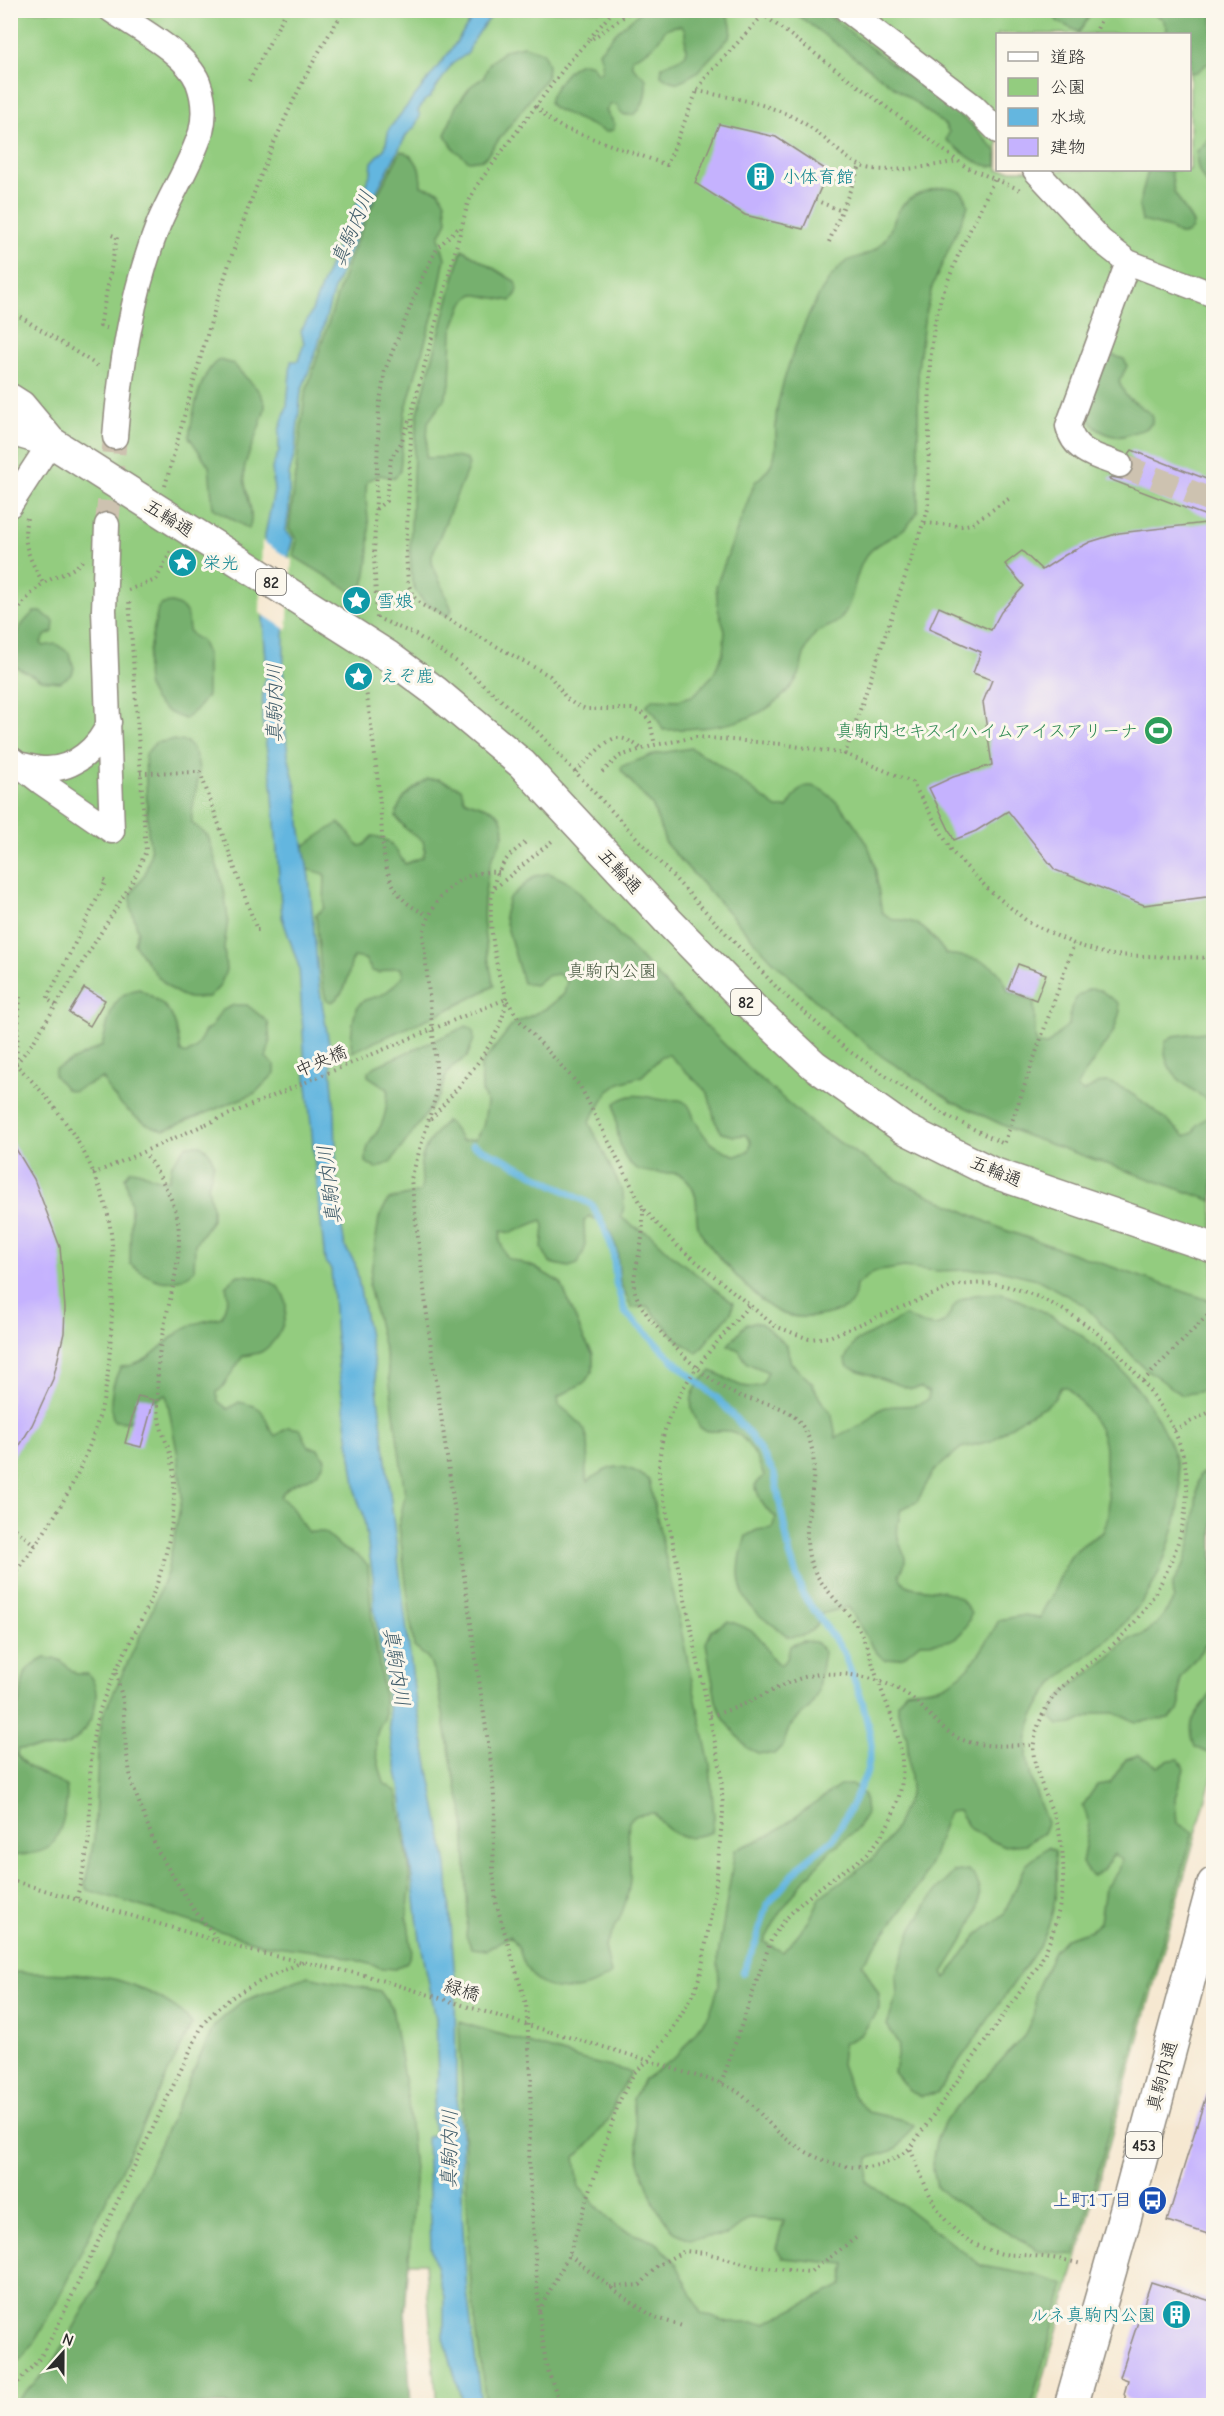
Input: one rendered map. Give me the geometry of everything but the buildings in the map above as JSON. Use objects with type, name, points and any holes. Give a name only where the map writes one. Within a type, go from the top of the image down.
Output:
[{"type":"highway","name":"真駒内通","points":[[1071,2406],[1122,2227],[1214,1884]]},
{"type":"main road","name":"五輪通","points":[[10,399],[21,406],[51,442]]},
{"type":"main road","name":"五輪通","points":[[10,429],[51,442],[184,527],[367,623],[388,656],[435,691],[522,764],[669,922],[754,1009],[814,1065],[903,1128],[991,1172],[1214,1248]]},
{"type":"lane","points":[[111,10],[167,47],[186,65],[197,81],[204,117],[187,166],[159,224],[137,295],[126,344],[115,437]]},
{"type":"lane","points":[[848,10],[973,106],[996,129]]},
{"type":"lane","points":[[1036,171],[1101,240],[1128,262],[1214,294]]},
{"type":"lane","points":[[1120,465],[1076,445],[1068,426],[1128,262]]},
{"type":"lane","points":[[19,512],[51,442]]},
{"type":"lane","points":[[16,761],[40,782],[112,831],[110,722],[104,610],[107,525]]},
{"type":"lane","points":[[16,761],[44,769],[58,768],[87,754],[104,736],[110,722]]},
{"type":"path","points":[[249,81],[287,10]]},
{"type":"path","points":[[164,486],[205,341],[249,202],[313,58],[345,10]]},
{"type":"path","points":[[376,510],[386,501],[391,458],[401,443],[412,412],[441,309],[460,226],[477,185],[568,63],[614,10]]},
{"type":"path","points":[[586,43],[633,10]]},
{"type":"path","points":[[757,10],[966,167],[1032,194]]},
{"type":"path","points":[[1095,33],[1105,10]]},
{"type":"path","points":[[536,106],[550,120],[563,128],[667,165],[697,91],[706,77],[764,15]]},
{"type":"path","points":[[697,91],[748,101],[787,115],[804,123],[860,166],[874,169],[930,167],[958,161]]},
{"type":"path","points":[[829,242],[860,166]]},
{"type":"path","points":[[845,754],[903,581],[925,523],[930,479],[930,362],[934,326],[941,298],[958,253],[994,180]]},
{"type":"path","points":[[815,200],[842,211]]},
{"type":"path","points":[[460,226],[438,248],[422,278],[385,370],[379,408],[374,555],[367,623],[416,635],[457,662],[537,731],[779,990],[837,1041],[895,1083],[943,1114],[1004,1144],[1074,944]]},
{"type":"path","points":[[100,326],[117,237],[109,234]]},
{"type":"path","points":[[10,310],[95,365]]},
{"type":"path","points":[[412,412],[406,552],[408,583],[413,596],[422,605],[550,676],[567,699],[574,704],[586,709],[632,709],[644,714],[650,722],[655,745]]},
{"type":"path","points":[[925,523],[961,526],[971,524],[1010,498]]},
{"type":"path","points":[[19,512],[27,552],[44,583]]},
{"type":"path","points":[[10,622],[31,593],[44,583],[71,572],[82,561],[87,551]]},
{"type":"path","points":[[128,590],[156,580],[170,554]]},
{"type":"path","points":[[363,670],[380,804],[382,845],[387,871],[396,891],[410,907],[428,915]]},
{"type":"path","points":[[602,772],[620,756],[655,745],[696,737],[735,738],[845,754],[912,782],[953,852],[989,890],[1028,922],[1074,944],[1110,955],[1214,958]]},
{"type":"path","points":[[576,772],[607,743],[616,738],[627,740],[642,749]]},
{"type":"path","points":[[140,773],[200,772],[257,930],[263,930]]},
{"type":"path","points":[[494,888],[552,841]]},
{"type":"path","points":[[526,842],[505,861],[494,888],[491,934],[501,986],[506,999],[520,1021],[580,1086],[623,1174],[643,1208],[675,1244],[775,1326],[808,1339],[829,1337],[956,1285],[1001,1284],[1062,1310],[1090,1326],[1112,1346],[1160,1402],[1174,1430],[1187,1469],[1188,1488],[1182,1525],[1168,1570],[1157,1592],[1142,1613],[1100,1657],[1069,1678],[1055,1693],[1046,1707],[1033,1745],[1040,1783],[1055,1818],[1063,1851],[1063,1886],[1054,1928],[1039,1965],[910,2148],[929,2197],[942,2216],[958,2232],[977,2245],[1001,2253],[1082,2264]]},
{"type":"path","points":[[499,872],[485,871],[463,877],[446,890],[428,915],[423,934],[436,1064],[435,1095],[411,1179],[429,1332],[492,1770],[495,1810],[493,1870],[496,1903],[526,2004],[531,2076],[529,2167],[539,2312],[546,2365],[561,2406]]},
{"type":"path","points":[[56,1005],[47,999],[106,881],[103,879]]},
{"type":"path","points":[[16,1064],[20,997]]},
{"type":"path","points":[[428,1122],[459,1086],[494,1037],[500,1025],[506,999]]},
{"type":"path","name":"中央橋","points":[[93,1174],[145,1153],[206,1124],[506,999]]},
{"type":"path","points":[[10,1059],[47,1096],[69,1125],[93,1174],[107,1210],[111,1238],[112,1299],[107,1379],[98,1419],[77,1475],[36,1546],[10,1579]]},
{"type":"path","points":[[77,1898],[88,1839],[95,1729],[100,1707],[147,1609],[160,1574],[168,1543],[175,1486],[169,1447],[160,1423],[157,1371],[160,1343],[176,1275],[178,1218],[161,1179],[145,1153]]},
{"type":"path","points":[[643,1208],[642,1242],[634,1284],[636,1297],[642,1308],[671,1344],[723,1388],[739,1396],[781,1407],[794,1415],[803,1426],[814,1455],[808,1545],[812,1566],[819,1580],[857,1627],[867,1646],[900,1741],[903,1770],[897,1803],[877,1842],[866,1855],[818,1889],[780,1924],[771,1940],[721,2084]]},
{"type":"path","points":[[539,2312],[569,2255],[619,2102],[634,2073],[649,2060],[684,2013],[701,1972],[715,1892],[723,1812],[721,1771],[659,1476],[658,1454],[663,1432],[683,1385],[749,1305]]},
{"type":"path","points":[[1143,1381],[1214,1309]]},
{"type":"path","points":[[1174,1430],[1214,1410]]},
{"type":"path","points":[[11,1525],[36,1546]]},
{"type":"path","points":[[116,1672],[123,1701],[126,1750],[132,1784],[157,1850],[192,1906],[219,1942]]},
{"type":"path","points":[[710,1716],[754,1700],[769,1690],[790,1682],[818,1674],[840,1674],[878,1681],[910,1697],[943,1728],[958,1738],[978,1744],[1033,1745]]},
{"type":"path","name":"緑橋","points":[[10,1880],[219,1942],[364,1975],[649,2060],[721,2084],[736,2091],[779,2133],[829,2163],[849,2168],[874,2166],[897,2159],[910,2148]]},
{"type":"path","points":[[10,2391],[39,2358],[54,2333],[202,2024],[215,2008],[232,1995],[304,1961]]},
{"type":"path","points":[[610,2287],[640,2286],[658,2265],[685,2251],[706,2253],[758,2267],[810,2272],[857,2237]]},
{"type":"path","points":[[569,2255],[654,2317],[685,2327]]},
{"type":"green space","points":[[643,10],[724,11],[730,23],[730,37],[697,72],[678,83],[661,75],[662,67],[686,54],[685,31],[681,26],[675,26],[664,31],[652,47],[632,58],[632,66],[646,79],[644,99],[638,111],[628,115],[621,113],[617,105],[611,104],[606,111],[615,124],[613,130],[606,132],[553,108],[549,102],[551,97],[567,73],[582,63],[592,65],[597,73],[602,71],[599,52],[617,31]]},
{"type":"green space","points":[[1057,10],[1093,11],[1079,32],[1058,22],[1054,16]]},
{"type":"green space","name":"真駒内公園","points":[[11,11],[1213,11],[1213,1773],[1036,2405],[437,2405],[425,2263],[324,2262],[134,2405],[11,2406]]},
{"type":"green space","points":[[792,11],[822,11],[971,124],[996,151],[996,166],[977,162],[946,140],[949,132],[945,125]]},
{"type":"green space","points":[[1137,11],[1213,11],[1213,59],[1197,72],[1191,73],[1191,33],[1166,33],[1167,28],[1162,18],[1148,12]]},
{"type":"green space","points":[[524,46],[543,52],[548,65],[547,77],[484,159],[469,161],[455,150],[445,135],[456,106],[471,86],[484,77],[489,64],[505,50]]},
{"type":"green space","points":[[1212,136],[1213,192],[1200,173],[1197,163],[1197,151]]},
{"type":"green space","points":[[401,151],[415,160],[421,186],[439,191],[445,202],[447,221],[439,237],[445,258],[436,304],[405,412],[400,471],[395,478],[380,475],[367,481],[369,551],[363,586],[352,592],[293,556],[297,540],[289,529],[305,395],[350,256],[374,201]]},
{"type":"green space","points":[[1148,171],[1171,171],[1174,192],[1193,223],[1192,229],[1186,234],[1179,234],[1167,227],[1142,221],[1139,206]]},
{"type":"green space","points":[[946,187],[961,192],[968,206],[932,287],[924,321],[918,369],[918,510],[906,527],[876,546],[863,561],[843,615],[835,624],[815,634],[805,651],[798,677],[771,706],[755,715],[720,725],[663,730],[655,714],[646,706],[652,699],[679,700],[694,695],[713,675],[723,653],[725,631],[718,609],[716,586],[755,482],[765,473],[775,455],[778,403],[795,349],[821,291],[843,264],[871,252],[882,243],[905,202],[922,193]]},
{"type":"green space","points":[[462,249],[516,282],[517,293],[511,301],[473,294],[463,303],[452,331],[450,384],[444,400],[428,422],[426,458],[456,457],[467,460],[469,465],[432,555],[432,563],[452,610],[448,616],[424,602],[417,593],[412,582],[410,550],[418,413]]},
{"type":"green space","points":[[1112,355],[1124,359],[1127,366],[1119,382],[1126,396],[1152,415],[1152,423],[1147,428],[1121,436],[1099,430],[1089,416],[1090,403],[1096,384]]},
{"type":"green space","points":[[219,360],[234,364],[256,387],[265,404],[245,465],[245,481],[251,513],[249,529],[213,508],[209,466],[189,437],[202,384],[206,374]]},
{"type":"green space","points":[[172,603],[186,612],[190,632],[201,640],[207,654],[207,696],[185,719],[166,711],[154,700],[148,688],[146,674],[158,608],[163,604]]},
{"type":"green space","points":[[34,612],[41,612],[54,621],[53,632],[46,635],[41,642],[43,646],[56,644],[69,653],[74,668],[72,674],[60,682],[41,680],[11,664],[16,636]]},
{"type":"green space","points":[[172,740],[187,742],[198,763],[198,782],[193,801],[192,823],[208,836],[224,889],[228,920],[224,947],[226,970],[220,986],[209,997],[189,998],[172,990],[157,976],[134,943],[138,931],[131,908],[131,894],[145,874],[151,852],[145,755],[155,743]]},
{"type":"green space","points":[[691,748],[715,762],[777,808],[787,808],[801,789],[810,786],[830,796],[850,818],[869,848],[876,871],[882,912],[893,920],[918,924],[930,934],[946,954],[976,959],[992,966],[1004,980],[1008,991],[1033,1001],[1037,1044],[1047,1045],[1069,1024],[1071,1008],[1077,997],[1089,989],[1100,990],[1118,1003],[1120,1011],[1114,1031],[1077,1088],[1083,1092],[1102,1082],[1114,1084],[1146,1104],[1185,1136],[1193,1133],[1197,1125],[1213,1113],[1213,1201],[1024,1135],[952,1101],[884,1058],[833,1017],[771,959],[666,844],[653,807],[621,770],[622,766],[655,754]]},
{"type":"green space","points":[[427,779],[439,779],[461,788],[464,799],[491,809],[502,821],[503,836],[490,865],[483,912],[494,986],[454,1007],[352,1052],[351,1040],[356,1010],[363,1001],[379,996],[393,987],[403,976],[401,968],[379,973],[372,971],[365,959],[353,957],[342,993],[332,1002],[326,1000],[322,982],[316,915],[324,908],[325,874],[305,869],[301,848],[338,823],[359,846],[364,845],[372,836],[378,837],[392,846],[405,864],[423,857],[425,850],[423,841],[406,829],[396,817],[403,800]]},
{"type":"green space","points":[[549,873],[570,883],[680,1000],[749,1069],[817,1128],[899,1181],[1002,1229],[1214,1302],[1213,1389],[1182,1395],[1142,1366],[1084,1305],[1037,1279],[996,1269],[936,1271],[904,1267],[874,1272],[856,1285],[853,1301],[843,1309],[811,1317],[796,1317],[781,1313],[756,1296],[702,1234],[698,1226],[695,1194],[683,1176],[647,1172],[628,1162],[618,1138],[615,1103],[634,1096],[684,1102],[688,1105],[707,1139],[736,1156],[749,1151],[751,1142],[746,1135],[734,1136],[722,1133],[715,1121],[708,1093],[669,1055],[662,1056],[642,1076],[620,1083],[608,1092],[589,1122],[623,1193],[624,1207],[621,1217],[650,1234],[672,1255],[733,1303],[732,1311],[697,1353],[677,1339],[647,1306],[632,1308],[620,1283],[617,1249],[607,1225],[589,1216],[584,1221],[585,1248],[578,1264],[569,1267],[550,1263],[542,1248],[544,1226],[542,1220],[511,1233],[501,1231],[500,1241],[507,1258],[534,1267],[561,1283],[584,1339],[593,1354],[593,1370],[585,1382],[558,1397],[559,1405],[578,1421],[588,1439],[586,1472],[588,1481],[604,1471],[618,1467],[633,1470],[649,1480],[710,1765],[714,1817],[712,1832],[693,1837],[685,1837],[672,1832],[654,1813],[637,1815],[629,1821],[628,1895],[620,1918],[605,1947],[611,1974],[589,1986],[565,1990],[542,1984],[533,1976],[510,1936],[487,1950],[472,1948],[466,1936],[468,1918],[464,1816],[453,1771],[437,1679],[428,1658],[414,1647],[399,1525],[405,1495],[387,1361],[369,1286],[379,1218],[388,1200],[420,1192],[421,1163],[424,1151],[446,1121],[462,1141],[475,1139],[483,1127],[487,1103],[482,1091],[481,1065],[513,1024],[547,1008],[564,994],[567,981],[558,974],[546,976],[535,985],[523,983],[504,916],[509,898],[535,876]]},
{"type":"green space","points":[[139,989],[166,1008],[174,1021],[181,1052],[187,1054],[195,1049],[205,1031],[212,1026],[221,1011],[234,1005],[247,1005],[268,1022],[270,1043],[266,1058],[275,1065],[275,1073],[255,1093],[164,1130],[155,1128],[128,1111],[113,1095],[103,1078],[73,1091],[66,1089],[54,1075],[55,1069],[102,1046],[109,1018],[116,1002],[129,992]]},
{"type":"green space","points":[[467,1026],[473,1030],[474,1039],[467,1057],[453,1066],[446,1076],[440,1095],[391,1162],[376,1169],[366,1162],[367,1150],[384,1118],[388,1089],[368,1076],[368,1072],[376,1066]]},
{"type":"green space","points":[[1214,1031],[1213,1104],[1186,1086],[1173,1072],[1165,1054],[1165,1042],[1173,1036]]},
{"type":"green space","points":[[187,1145],[201,1145],[209,1152],[214,1163],[208,1187],[212,1220],[195,1244],[194,1271],[177,1280],[161,1281],[146,1275],[130,1264],[131,1204],[125,1177],[131,1170],[157,1179],[169,1180],[172,1164]]},
{"type":"green space","points":[[238,1275],[259,1277],[278,1287],[286,1303],[286,1312],[275,1340],[261,1352],[243,1356],[217,1392],[218,1401],[228,1409],[239,1402],[256,1407],[263,1413],[275,1436],[288,1427],[300,1429],[309,1447],[318,1449],[325,1459],[317,1473],[291,1486],[280,1497],[293,1509],[308,1532],[324,1532],[342,1548],[360,1557],[368,1565],[371,1611],[384,1696],[384,1720],[377,1734],[376,1750],[384,1783],[397,1792],[409,1866],[410,1891],[407,1916],[412,1951],[407,1962],[395,1969],[382,1968],[336,1954],[262,1944],[88,1890],[85,1884],[94,1840],[99,1737],[103,1715],[167,1573],[182,1498],[178,1456],[166,1394],[148,1404],[129,1422],[114,1421],[111,1408],[113,1386],[121,1367],[141,1362],[185,1328],[222,1317],[228,1297],[226,1285]]},
{"type":"green space","points":[[1001,1293],[1051,1316],[1074,1330],[1116,1365],[1134,1385],[1164,1431],[1173,1453],[1180,1484],[1178,1511],[1162,1565],[1146,1596],[1112,1636],[1055,1682],[1033,1718],[1027,1745],[1027,1758],[1033,1784],[1047,1823],[1043,1833],[1026,1844],[1002,1846],[970,1829],[958,1811],[948,1812],[933,1857],[921,1883],[862,1964],[879,1994],[879,2009],[861,2035],[843,2044],[841,2064],[852,2094],[868,2112],[904,2120],[914,2125],[897,2149],[869,2158],[867,2182],[902,2205],[982,2266],[1038,2276],[1065,2285],[1031,2405],[883,2406],[865,2403],[853,2406],[486,2405],[471,2286],[459,2022],[631,2072],[616,2099],[609,2119],[591,2142],[575,2157],[579,2187],[617,2227],[657,2243],[676,2263],[701,2313],[728,2323],[766,2323],[842,2285],[846,2264],[783,2258],[776,2248],[784,2221],[750,2218],[728,2235],[690,2239],[674,2232],[655,2206],[639,2162],[633,2099],[644,2080],[678,2055],[710,2013],[719,1985],[718,1956],[735,1850],[770,1835],[841,1785],[853,1785],[864,1795],[866,1813],[857,1829],[830,1851],[801,1884],[779,1914],[764,1942],[783,1952],[809,1921],[821,1896],[871,1860],[885,1845],[896,1826],[911,1790],[907,1738],[898,1712],[898,1702],[906,1691],[936,1688],[954,1680],[977,1657],[999,1620],[1025,1615],[1041,1618],[1071,1556],[1103,1532],[1109,1505],[1104,1441],[1101,1432],[1085,1408],[1067,1387],[1061,1387],[1054,1399],[1047,1405],[1023,1418],[991,1441],[961,1448],[933,1472],[917,1502],[901,1509],[897,1535],[905,1560],[899,1575],[904,1583],[911,1587],[943,1591],[954,1595],[963,1602],[971,1614],[958,1636],[938,1643],[920,1643],[903,1657],[884,1660],[873,1648],[848,1607],[821,1614],[810,1632],[801,1636],[788,1637],[750,1605],[744,1596],[739,1577],[743,1546],[746,1536],[757,1530],[772,1528],[776,1517],[765,1507],[755,1485],[764,1476],[748,1444],[740,1436],[731,1431],[704,1430],[698,1424],[691,1405],[696,1387],[711,1371],[747,1387],[762,1385],[768,1372],[747,1363],[739,1350],[728,1345],[746,1324],[754,1322],[762,1324],[787,1347],[791,1363],[812,1383],[832,1415],[836,1438],[865,1423],[883,1408],[918,1404],[928,1399],[929,1392],[921,1388],[911,1389],[848,1367],[845,1359],[855,1342],[905,1316],[925,1325],[936,1326],[947,1319],[957,1303],[964,1298],[980,1294]]},
{"type":"green space","points":[[1213,1468],[1213,1638],[1180,1678],[1178,1711],[1169,1718],[1136,1722],[1114,1713],[1097,1713],[1073,1724],[1059,1725],[1052,1718],[1054,1709],[1063,1694],[1130,1638],[1150,1630],[1174,1599],[1173,1584],[1188,1553],[1199,1475]]},
{"type":"green space","points":[[728,1621],[755,1634],[780,1665],[787,1659],[790,1646],[803,1641],[816,1642],[824,1652],[817,1694],[811,1706],[790,1726],[783,1745],[774,1754],[758,1753],[747,1748],[724,1719],[716,1701],[706,1643],[712,1630]]},
{"type":"green space","points":[[45,1658],[60,1660],[76,1674],[88,1674],[94,1683],[95,1704],[87,1727],[71,1743],[56,1748],[18,1749],[17,1755],[28,1767],[66,1786],[67,1793],[61,1828],[53,1843],[48,1848],[35,1853],[11,1856],[11,1721],[19,1705],[27,1670]]},
{"type":"green space","points":[[1213,1690],[1214,1755],[1195,1747],[1191,1728],[1192,1721]]},
{"type":"green space","points":[[1138,1755],[1157,1766],[1179,1759],[1184,1769],[1175,1798],[1177,1823],[1193,1832],[1075,2255],[1038,2250],[951,2199],[937,2187],[932,2164],[936,2141],[946,2119],[1024,2036],[1035,2012],[1035,1993],[1054,1951],[1066,1938],[1091,1930],[1100,1922],[1105,1888],[1119,1870],[1122,1860],[1114,1854],[1103,1870],[1093,1877],[1082,1863],[1089,1823],[1083,1805],[1097,1785],[1110,1783],[1126,1759]]},
{"type":"green space","points":[[1048,1847],[1055,1851],[1056,1888],[1053,1909],[1041,1944],[937,2093],[920,2096],[909,2091],[894,2072],[899,2045],[887,2025],[897,1996],[896,1975],[912,1928],[935,1892],[954,1872],[968,1870],[977,1880],[980,1893],[978,1907],[966,1936],[943,1973],[946,1979],[976,1936],[1004,1914],[1026,1865]]},
{"type":"green space","points":[[11,1972],[81,1974],[114,1979],[152,1994],[176,2008],[192,2024],[60,2295],[34,2343],[11,2371]]},
{"type":"green space","points":[[308,1976],[380,1991],[392,2008],[408,2102],[415,2181],[405,2312],[411,2405],[12,2405],[51,2367],[97,2287],[127,2215],[214,2026],[241,2002]]},
{"type":"water","name":"真駒内川","points":[[477,11],[496,11],[472,43],[468,53],[452,64],[430,97],[424,101],[418,111],[420,116],[414,128],[407,134],[372,200],[333,292],[318,346],[301,392],[295,452],[289,475],[289,510],[286,531],[293,539],[289,553],[284,638],[283,709],[288,755],[297,792],[309,877],[319,985],[329,1044],[335,1114],[337,1198],[345,1247],[355,1263],[374,1363],[415,1697],[447,1865],[455,1981],[456,2093],[462,2134],[462,2214],[467,2291],[481,2405],[463,2405],[444,2338],[444,2297],[431,2247],[427,2138],[434,2134],[432,2115],[438,2077],[436,2018],[420,1939],[400,1786],[390,1738],[387,1689],[374,1608],[373,1577],[363,1513],[357,1498],[338,1366],[331,1269],[325,1262],[305,1066],[299,967],[282,917],[272,783],[262,719],[263,688],[267,674],[263,620],[265,535],[274,491],[272,468],[279,451],[279,431],[287,406],[291,361],[298,361],[304,343],[301,331],[311,313],[337,246],[371,173],[372,162],[385,148],[389,129],[451,50]]},
{"type":"pier","points":[[262,541],[292,560],[287,630],[260,613]]},
{"type":"waterway","points":[[473,1145],[592,1205],[613,1250],[616,1283],[625,1312],[675,1362],[719,1400],[750,1435],[774,1473],[790,1555],[803,1595],[843,1651],[862,1700],[872,1743],[867,1772],[833,1839],[803,1863],[767,1905],[756,1942],[743,1973]]},
{"type":"tunnel","points":[[107,525],[115,437]]},
{"type":"tunnel","points":[[1120,465],[1214,501]]},
{"type":"place","name":"小体育館","points":[[761,177]]},
{"type":"place","name":"栄光","points":[[182,563]]},
{"type":"place","name":"雪娘","points":[[356,601]]},
{"type":"place","name":"えぞ鹿","points":[[359,676]]},
{"type":"place","name":"真駒内セキスイハイムアイスアリーナ","points":[[1159,731]]},
{"type":"place","name":"上町1丁目","points":[[1153,2200]]},
{"type":"place","name":"ルネ真駒内公園","points":[[1177,2315]]}]
